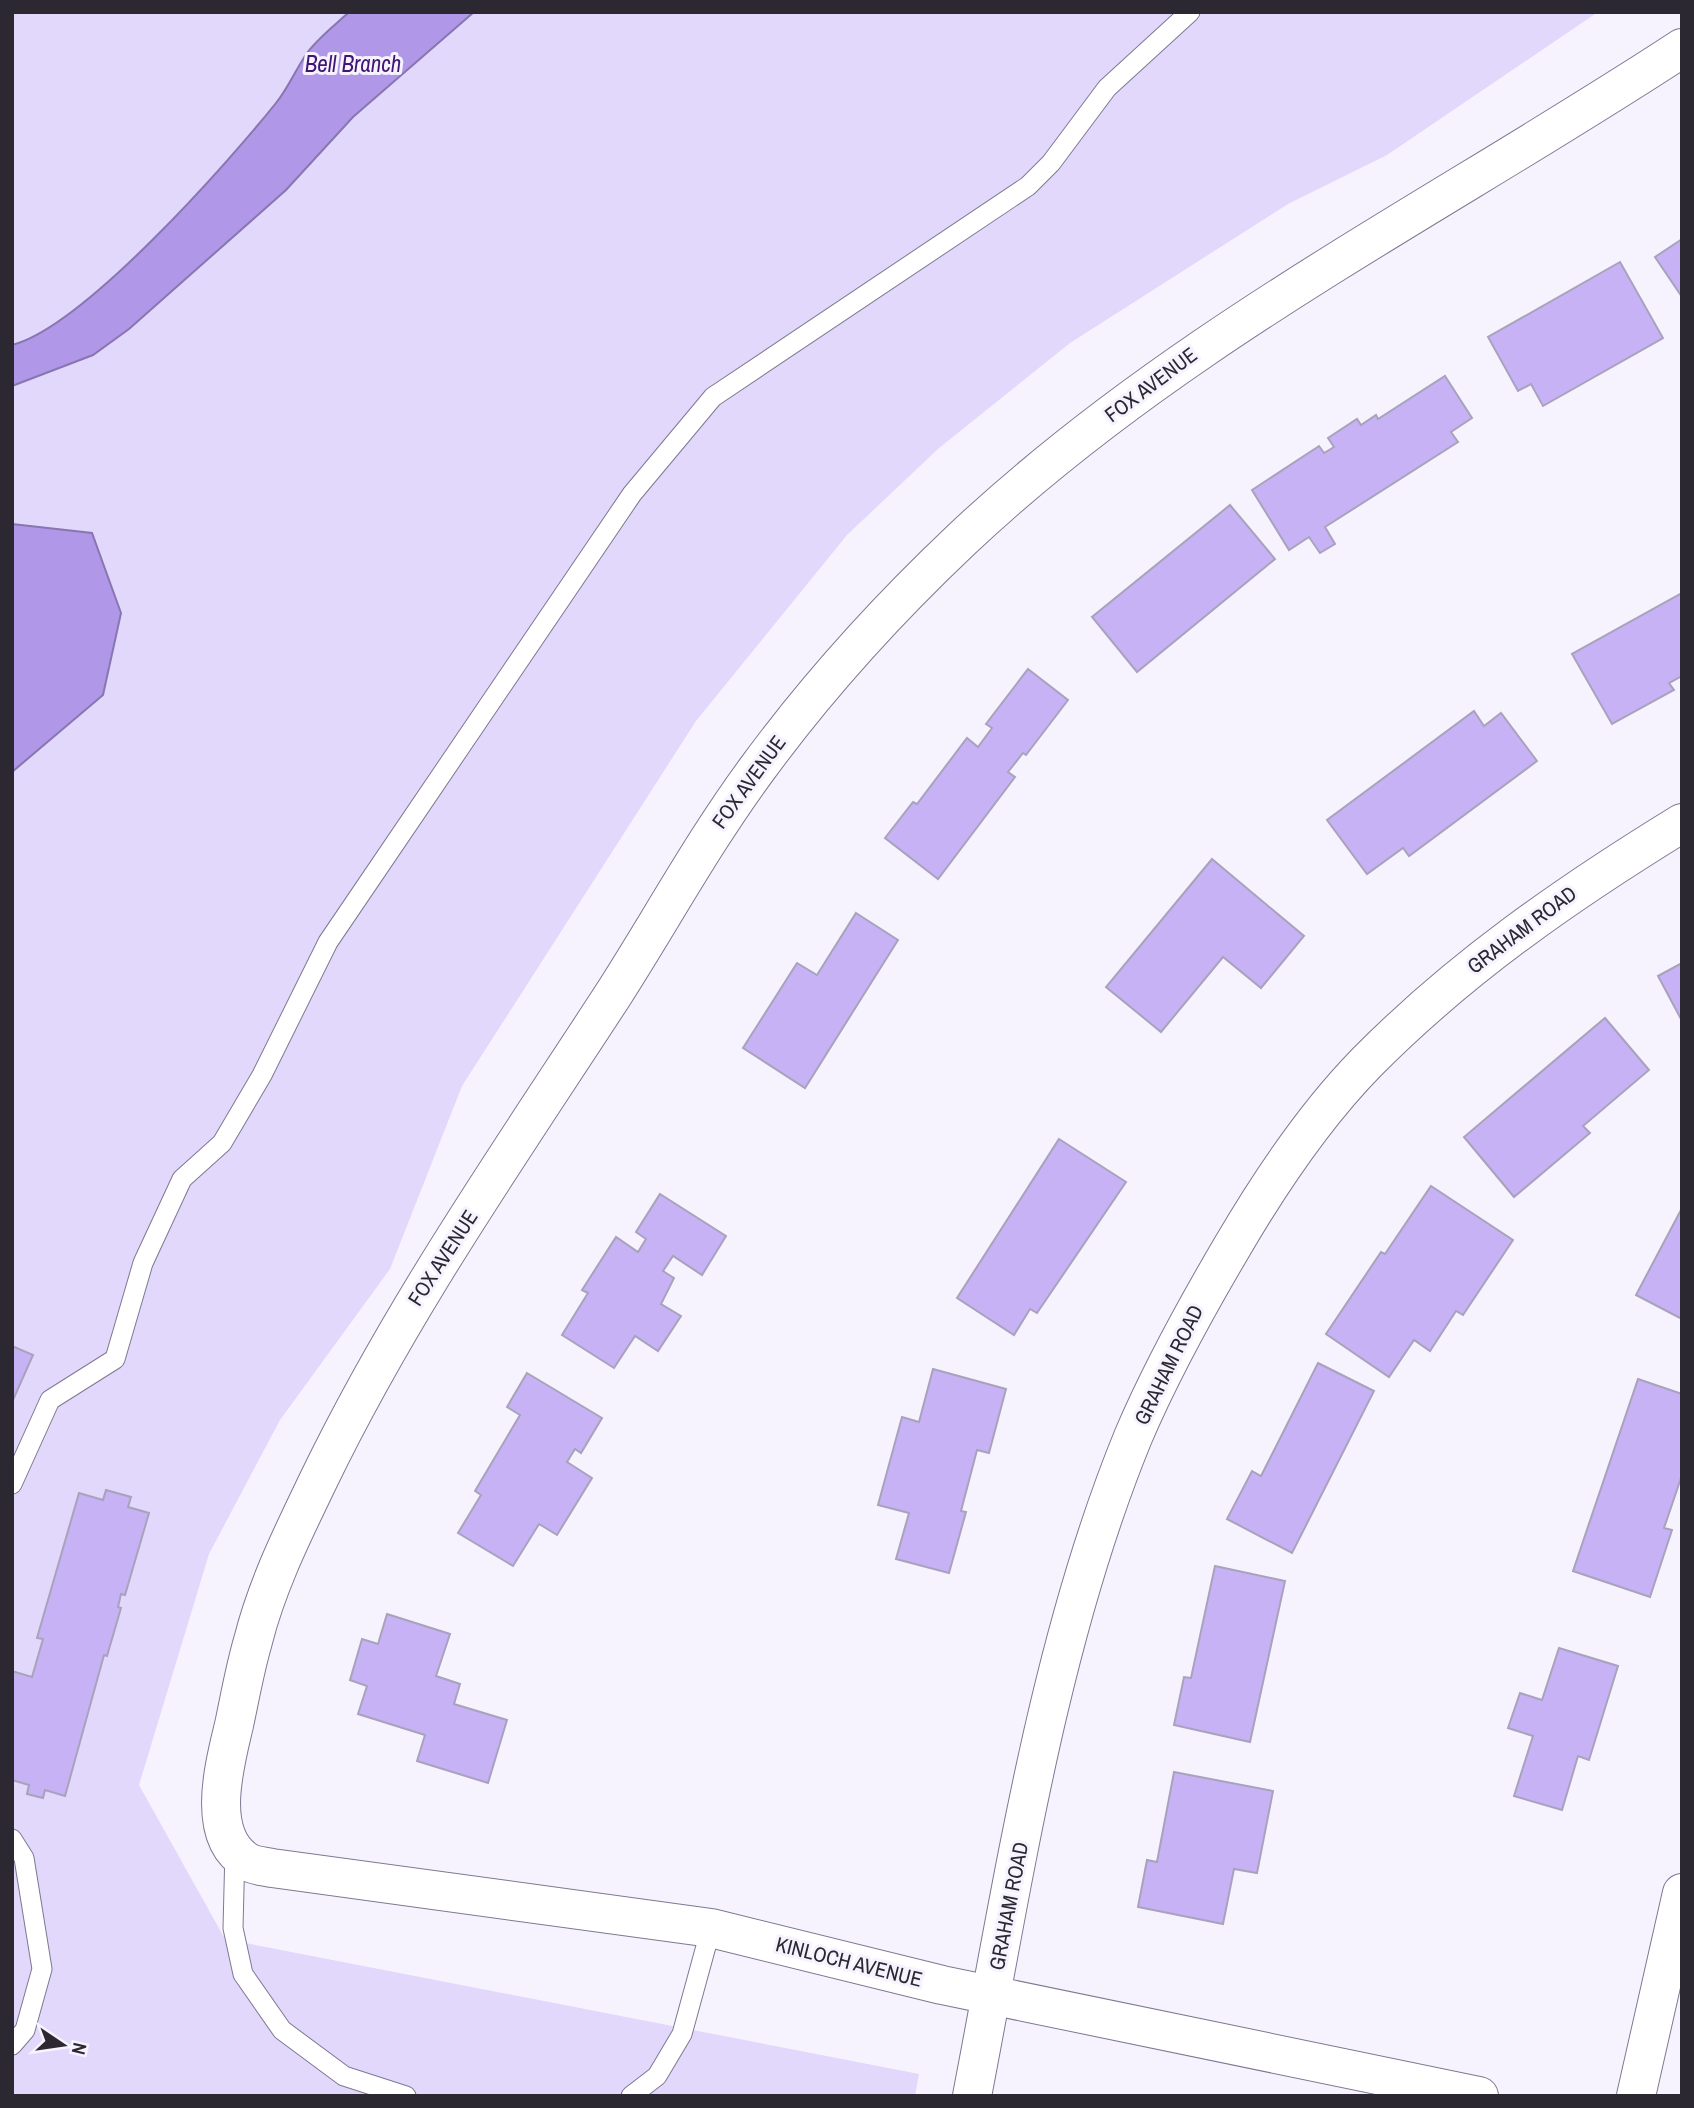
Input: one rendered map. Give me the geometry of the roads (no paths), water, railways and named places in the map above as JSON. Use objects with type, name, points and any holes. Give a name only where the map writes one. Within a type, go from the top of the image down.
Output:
[{"type":"street","name":"FOX AVENUE","points":[[230,1843],[220,1788],[253,1637],[286,1548],[352,1409],[411,1307],[628,971],[709,837],[811,701],[904,595],[965,536],[1114,412],[1196,352],[1309,277],[1590,108],[1682,48]]},
{"type":"street","name":"GRAHAM ROAD","points":[[972,2096],[1037,1764],[1100,1527],[1134,1436],[1186,1325],[1246,1223],[1302,1140],[1364,1065],[1485,955],[1561,899],[1682,823]]},
{"type":"street","name":"KINLOCH AVENUE","points":[[230,1843],[247,1861],[272,1868],[711,1928],[991,1995],[1479,2096]]},
{"type":"street","points":[[1636,2096],[1682,1893]]},
{"type":"lane","points":[[12,1484],[50,1399],[115,1359],[143,1263],[183,1179],[222,1143],[262,1074],[328,942],[624,506],[681,432],[713,397],[1028,186],[1051,163],[1107,88],[1190,12]]},
{"type":"lane","points":[[12,1839],[24,1858],[42,1969],[25,2030],[12,2045]]},
{"type":"lane","points":[[230,1843],[233,1928],[243,1974],[250,1986],[282,2030],[344,2076],[406,2096]]},
{"type":"lane","points":[[631,2096],[657,2076],[682,2034],[711,1928]]},
{"type":"water","name":"Bell Branch","points":[[349,12],[474,12],[353,117],[286,190],[129,329],[93,355],[12,386],[12,345],[42,332],[76,308],[153,240],[276,103],[311,47]]},
{"type":"water","points":[[12,524],[92,533],[121,613],[103,695],[12,772]]}]
